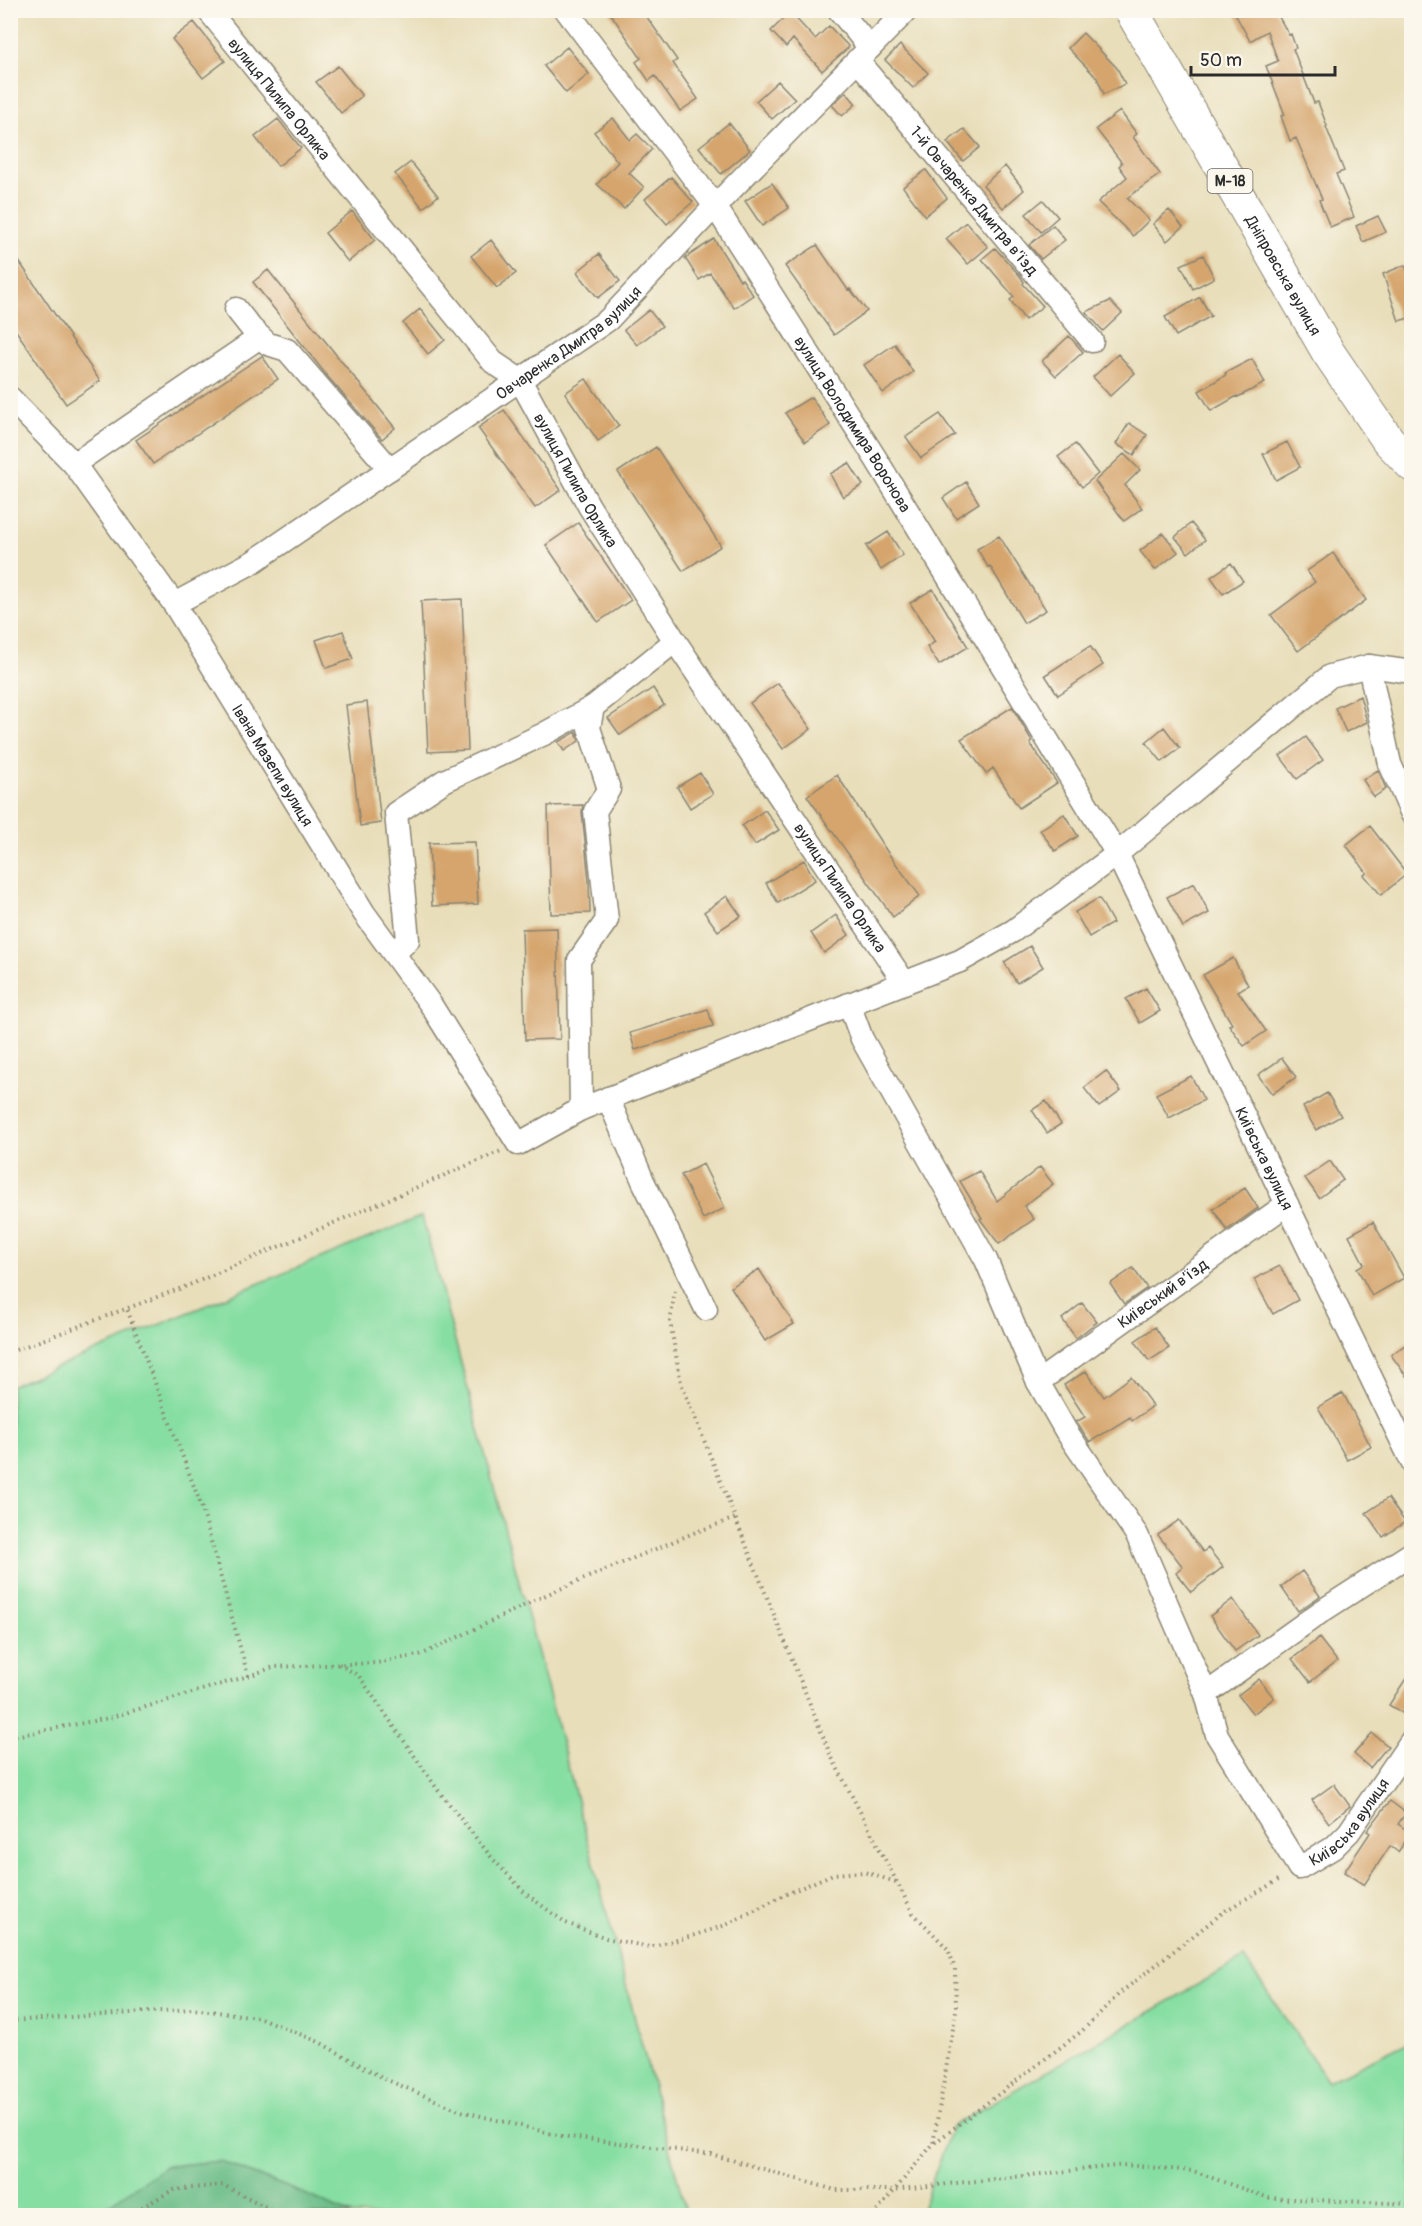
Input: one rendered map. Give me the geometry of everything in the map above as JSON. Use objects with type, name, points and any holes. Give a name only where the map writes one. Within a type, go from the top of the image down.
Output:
[{"type":"highway","name":"Дніпровська вулиця","points":[[1131,10],[1328,352],[1388,440],[1412,465]]},
{"type":"street","name":"вулиця Пилипа Орлика","points":[[208,10],[493,362],[520,380],[589,506],[675,641],[904,982]]},
{"type":"street","name":"вулиця Володимира Воронова","points":[[566,10],[715,206],[876,459],[1117,854]]},
{"type":"street","name":"1-й Овчаренка Дмитра в’їзд","points":[[839,10],[864,54],[1092,341]]},
{"type":"street","name":"Овчаренка Дмитра вулиця","points":[[174,604],[253,562],[608,320],[715,206],[907,10]]},
{"type":"street","points":[[236,309],[268,344],[287,351],[390,469]]},
{"type":"street","points":[[74,464],[260,337]]},
{"type":"street","name":"Івана Мазепи вулиця","points":[[10,398],[74,464],[174,604],[364,913],[431,1005],[518,1144]]},
{"type":"street","points":[[394,954],[408,940],[396,813],[444,781],[544,734],[593,707],[675,641]]},
{"type":"street","points":[[1369,666],[1390,764],[1412,814]]},
{"type":"street","points":[[518,1144],[581,1109],[960,961],[1013,931],[1117,854],[1330,676],[1369,666],[1412,672]]},
{"type":"street","points":[[581,1109],[579,960],[608,920],[595,811],[609,789],[590,728],[593,707]]},
{"type":"street","name":"Київська вулиця","points":[[1117,854],[1412,1462]]},
{"type":"street","points":[[849,1004],[862,1039],[986,1260],[1038,1382],[1066,1431],[1137,1535],[1206,1694],[1217,1735],[1299,1868]]},
{"type":"street","points":[[608,1098],[643,1181],[706,1309]]},
{"type":"street","name":"Київський в’їзд","points":[[1038,1382],[1287,1204]]},
{"type":"street","points":[[1206,1694],[1322,1611],[1412,1553]]},
{"type":"street","name":"Київська вулиця","points":[[1299,1868],[1333,1848],[1349,1832],[1412,1740]]},
{"type":"path","points":[[10,1352],[187,1286],[518,1144]]},
{"type":"path","points":[[680,1256],[670,1322],[681,1383],[830,1754],[913,1913],[948,1949],[955,1969],[956,2011],[933,2144]]},
{"type":"path","points":[[127,1309],[201,1505],[248,1676]]},
{"type":"path","points":[[10,1737],[109,1718],[274,1667],[377,1663],[423,1654],[548,1594],[735,1518]]},
{"type":"path","points":[[339,1664],[359,1676],[438,1790],[492,1858],[526,1894],[566,1923],[606,1938],[649,1947],[726,1925],[784,1895],[833,1874],[864,1872],[897,1882]]},
{"type":"path","points":[[873,2216],[892,2190],[933,2144],[1082,2031],[1120,1993],[1225,1911],[1299,1868]]},
{"type":"path","points":[[10,2021],[192,2009],[258,2017],[320,2042],[385,2079],[461,2110],[561,2136],[711,2154],[835,2190],[892,2190],[1125,2165],[1193,2171],[1269,2198],[1412,2204]]},
{"type":"path","points":[[126,2216],[173,2190],[223,2186],[283,2216]]},
{"type":"green space","points":[[422,1216],[687,2215],[11,2216],[11,1386]]},
{"type":"green space","points":[[1244,1958],[1328,2081],[1411,2041],[1411,2215],[920,2215],[952,2126]]},
{"type":"green space","points":[[220,2161],[352,2215],[93,2215],[166,2166]]},
{"type":"building","points":[[608,10],[642,10],[677,60],[673,63],[698,99],[680,111],[655,76],[649,81],[636,62],[641,58]]},
{"type":"building","points":[[1233,10],[1275,10],[1289,35],[1291,34],[1296,48],[1293,49],[1314,103],[1318,102],[1344,171],[1336,174],[1354,217],[1330,227],[1319,200],[1322,199],[1296,138],[1290,141],[1281,116],[1285,115],[1266,66],[1278,61],[1267,31],[1250,41]]},
{"type":"building","points":[[790,12],[815,39],[829,26],[849,47],[822,71],[793,39],[786,47],[771,31]]},
{"type":"building","points":[[194,22],[225,61],[203,78],[172,39]]},
{"type":"building","points":[[1083,33],[1117,68],[1125,84],[1104,94],[1097,78],[1068,48]]},
{"type":"building","points":[[900,45],[928,73],[913,88],[885,60]]},
{"type":"building","points":[[567,47],[589,74],[566,93],[544,66]]},
{"type":"building","points":[[338,66],[362,96],[341,113],[316,82]]},
{"type":"building","points":[[778,81],[795,99],[772,119],[756,101]]},
{"type":"building","points":[[846,92],[856,104],[842,116],[832,105]]},
{"type":"building","points":[[1120,111],[1137,134],[1133,137],[1160,174],[1127,198],[1149,220],[1133,236],[1098,202],[1127,177],[1119,166],[1122,163],[1096,129]]},
{"type":"building","points":[[613,118],[630,140],[637,134],[652,149],[629,173],[644,187],[624,209],[597,184],[618,162],[594,132]]},
{"type":"building","points":[[278,119],[301,148],[278,166],[255,137]]},
{"type":"building","points":[[729,123],[750,150],[721,174],[699,147]]},
{"type":"building","points":[[964,129],[980,147],[963,161],[947,142]]},
{"type":"building","points":[[411,162],[438,196],[423,208],[395,174]]},
{"type":"building","points":[[1005,166],[1024,190],[1003,208],[983,185]]},
{"type":"building","points":[[926,170],[947,198],[925,216],[903,187]]},
{"type":"building","points":[[671,177],[693,202],[667,224],[645,199]]},
{"type":"building","points":[[772,183],[789,208],[762,226],[745,201]]},
{"type":"building","points":[[1043,200],[1058,217],[1041,232],[1026,214]]},
{"type":"building","points":[[1169,210],[1183,227],[1167,241],[1153,224]]},
{"type":"building","points":[[352,211],[375,240],[348,262],[325,233]]},
{"type":"building","points":[[1378,216],[1386,232],[1363,242],[1356,226]]},
{"type":"building","points":[[966,222],[988,247],[968,264],[946,239]]},
{"type":"building","points":[[1053,225],[1065,240],[1041,259],[1029,245]]},
{"type":"building","points":[[714,239],[740,280],[742,279],[753,295],[734,308],[710,273],[699,280],[685,258]]},
{"type":"building","points":[[491,240],[516,273],[497,288],[471,256]]},
{"type":"building","points":[[817,245],[848,290],[850,289],[867,311],[834,335],[785,266]]},
{"type":"building","points":[[10,248],[100,381],[66,404],[10,322]]},
{"type":"building","points":[[995,248],[1043,306],[1025,320],[1010,300],[1014,297],[982,259]]},
{"type":"building","points":[[599,254],[620,281],[598,298],[577,272]]},
{"type":"building","points":[[1203,255],[1214,278],[1193,289],[1181,265]]},
{"type":"building","points":[[1405,265],[1412,283],[1412,317],[1399,321],[1383,274]]},
{"type":"building","points":[[268,270],[395,428],[382,439],[328,377],[253,282]]},
{"type":"building","points":[[1200,297],[1211,316],[1176,336],[1165,317]]},
{"type":"building","points":[[1110,301],[1122,313],[1103,331],[1086,312]]},
{"type":"building","points":[[420,309],[445,340],[428,354],[403,323]]},
{"type":"building","points":[[649,310],[662,326],[637,345],[624,330]]},
{"type":"building","points":[[1069,336],[1083,352],[1056,376],[1042,361]]},
{"type":"building","points":[[895,344],[913,372],[883,393],[864,365]]},
{"type":"building","points":[[1118,354],[1135,373],[1110,396],[1093,377]]},
{"type":"building","points":[[262,356],[278,379],[153,464],[136,440]]},
{"type":"building","points":[[1252,359],[1265,383],[1211,411],[1199,391],[1226,375],[1225,373]]},
{"type":"building","points":[[586,379],[619,426],[598,441],[565,393]]},
{"type":"building","points":[[811,397],[830,425],[805,442],[785,413]]},
{"type":"building","points":[[504,410],[561,490],[535,508],[478,428]]},
{"type":"building","points":[[940,414],[955,435],[921,458],[906,437]]},
{"type":"building","points":[[1129,423],[1147,435],[1134,455],[1116,444]]},
{"type":"building","points":[[1287,442],[1300,467],[1276,480],[1263,454]]},
{"type":"building","points":[[1075,444],[1098,474],[1082,487],[1058,457]]},
{"type":"building","points":[[656,447],[721,546],[683,571],[618,472]]},
{"type":"building","points":[[1124,454],[1140,470],[1125,485],[1142,508],[1124,521],[1095,481]]},
{"type":"building","points":[[849,463],[863,485],[843,497],[830,474]]},
{"type":"building","points":[[966,482],[979,503],[956,518],[943,498]]},
{"type":"building","points":[[578,523],[631,600],[598,622],[546,545]]},
{"type":"building","points":[[1191,523],[1205,540],[1188,553],[1175,537]]},
{"type":"building","points":[[888,532],[903,555],[881,570],[866,546]]},
{"type":"building","points":[[1163,533],[1178,552],[1155,570],[1140,551]]},
{"type":"building","points":[[999,536],[1046,610],[1024,623],[990,566],[988,567],[977,549]]},
{"type":"building","points":[[1333,553],[1366,600],[1298,651],[1271,615],[1315,582],[1307,571]]},
{"type":"building","points":[[1231,563],[1243,581],[1223,594],[1211,577]]},
{"type":"building","points":[[933,589],[968,647],[939,665],[927,647],[935,642],[910,603]]},
{"type":"building","points":[[462,599],[468,750],[428,752],[421,601]]},
{"type":"building","points":[[343,631],[353,659],[326,668],[316,640]]},
{"type":"building","points":[[1090,646],[1103,665],[1058,695],[1045,675]]},
{"type":"building","points":[[778,683],[811,729],[783,749],[750,703]]},
{"type":"building","points":[[653,688],[664,705],[620,735],[608,718]]},
{"type":"building","points":[[1360,696],[1367,722],[1346,732],[1335,708]]},
{"type":"building","points":[[367,702],[381,823],[360,826],[346,705]]},
{"type":"building","points":[[1012,707],[1032,741],[1030,743],[1057,783],[1019,808],[993,768],[986,774],[961,739]]},
{"type":"building","points":[[1164,727],[1180,748],[1162,762],[1146,742]]},
{"type":"building","points":[[576,732],[579,741],[564,751],[558,742]]},
{"type":"building","points":[[1306,737],[1323,760],[1297,779],[1280,756]]},
{"type":"building","points":[[1378,770],[1386,789],[1374,797],[1363,780]]},
{"type":"building","points":[[700,773],[713,794],[690,808],[677,787]]},
{"type":"building","points":[[837,775],[888,853],[920,896],[893,917],[807,796]]},
{"type":"building","points":[[583,805],[590,913],[551,914],[548,806]]},
{"type":"building","points":[[765,810],[779,830],[755,845],[742,826]]},
{"type":"building","points":[[1064,814],[1078,836],[1055,851],[1040,830]]},
{"type":"building","points":[[1370,826],[1407,874],[1381,895],[1364,875],[1367,873],[1346,845]]},
{"type":"building","points":[[475,842],[478,904],[432,906],[429,843]]},
{"type":"building","points":[[804,860],[815,880],[778,903],[766,883]]},
{"type":"building","points":[[1194,883],[1209,913],[1183,927],[1167,897]]},
{"type":"building","points":[[727,896],[741,916],[718,931],[704,912]]},
{"type":"building","points":[[1099,898],[1113,923],[1089,937],[1075,912]]},
{"type":"building","points":[[836,915],[849,935],[824,953],[811,933]]},
{"type":"building","points":[[557,928],[560,1039],[525,1040],[522,929]]},
{"type":"building","points":[[1030,946],[1043,967],[1017,983],[1004,962]]},
{"type":"building","points":[[1233,958],[1248,985],[1238,991],[1266,1031],[1244,1046],[1229,1025],[1232,1024],[1203,975]]},
{"type":"building","points":[[1146,988],[1160,1011],[1140,1023],[1126,999]]},
{"type":"building","points":[[708,1009],[713,1026],[635,1050],[630,1033]]},
{"type":"building","points":[[1282,1058],[1296,1077],[1272,1094],[1258,1075]]},
{"type":"building","points":[[1106,1071],[1121,1091],[1099,1107],[1084,1088]]},
{"type":"building","points":[[1191,1076],[1204,1100],[1169,1118],[1156,1094]]},
{"type":"building","points":[[1327,1093],[1341,1116],[1316,1130],[1303,1107]]},
{"type":"building","points":[[1046,1101],[1061,1124],[1047,1133],[1032,1110]]},
{"type":"building","points":[[1330,1161],[1343,1180],[1319,1198],[1305,1178]]},
{"type":"building","points":[[703,1164],[725,1208],[703,1219],[681,1175]]},
{"type":"building","points":[[1040,1167],[1053,1184],[1024,1206],[1034,1219],[999,1244],[980,1219],[982,1218],[960,1181],[979,1171],[997,1201]]},
{"type":"building","points":[[1245,1188],[1258,1208],[1227,1230],[1213,1209]]},
{"type":"building","points":[[1373,1222],[1404,1278],[1372,1296],[1357,1268],[1364,1264],[1349,1235]]},
{"type":"building","points":[[1280,1266],[1298,1300],[1273,1314],[1254,1279]]},
{"type":"building","points":[[1133,1268],[1147,1288],[1124,1304],[1110,1284]]},
{"type":"building","points":[[759,1269],[794,1324],[765,1341],[731,1287]]},
{"type":"building","points":[[1082,1303],[1097,1322],[1076,1338],[1062,1319]]},
{"type":"building","points":[[1155,1327],[1169,1348],[1149,1361],[1135,1341]]},
{"type":"building","points":[[1412,1340],[1412,1384],[1391,1355]]},
{"type":"building","points":[[1086,1371],[1104,1397],[1131,1377],[1153,1406],[1132,1421],[1130,1417],[1090,1442],[1076,1422],[1085,1417],[1064,1385]]},
{"type":"building","points":[[1343,1393],[1371,1447],[1347,1460],[1318,1407]]},
{"type":"building","points":[[1388,1498],[1405,1522],[1383,1537],[1366,1513]]},
{"type":"building","points":[[1179,1520],[1203,1552],[1208,1548],[1223,1567],[1191,1592],[1176,1573],[1183,1567],[1158,1535]]},
{"type":"building","points":[[1302,1571],[1320,1596],[1298,1611],[1281,1587]]},
{"type":"building","points":[[1233,1599],[1258,1635],[1235,1651],[1210,1616]]},
{"type":"building","points":[[1319,1638],[1337,1661],[1310,1682],[1292,1659]]},
{"type":"building","points":[[1412,1669],[1412,1719],[1389,1705]]},
{"type":"building","points":[[1259,1679],[1274,1698],[1253,1714],[1238,1695]]},
{"type":"building","points":[[1372,1733],[1388,1746],[1370,1768],[1354,1754]]},
{"type":"building","points":[[1334,1784],[1350,1806],[1329,1823],[1312,1800]]},
{"type":"building","points":[[1390,1801],[1406,1813],[1398,1824],[1411,1833],[1398,1852],[1390,1846],[1364,1885],[1344,1872],[1370,1833],[1367,1831]]}]
